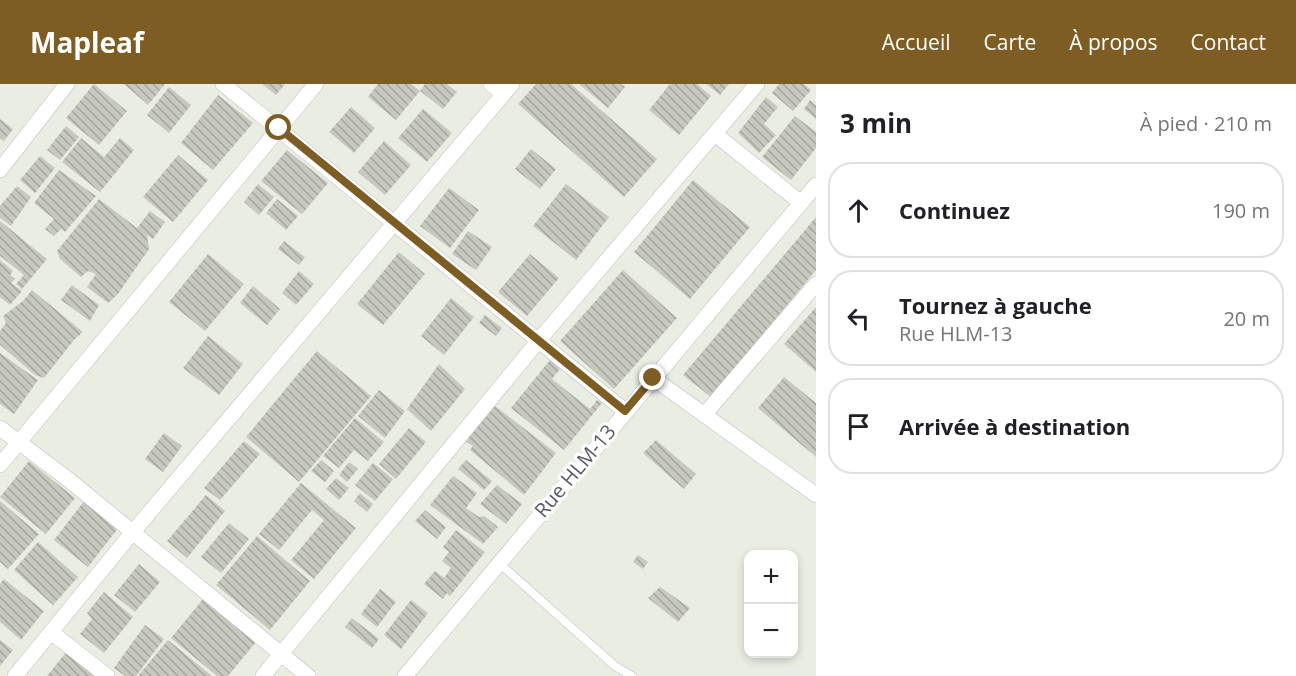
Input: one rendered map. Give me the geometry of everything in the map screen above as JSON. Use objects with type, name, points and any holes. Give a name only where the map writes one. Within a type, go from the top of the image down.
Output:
[{"type":"street","points":[[0,170],[67,84]]},
{"type":"street","points":[[223,84],[625,411]]},
{"type":"street","points":[[0,465],[316,84]]},
{"type":"street","points":[[15,676],[132,533],[508,89],[491,84]]},
{"type":"street","points":[[262,676],[539,340],[757,84]]},
{"type":"street","points":[[715,134],[801,203]]},
{"type":"street","name":"Rue HLM-13","points":[[405,676],[816,185]]},
{"type":"street","points":[[705,415],[816,284]]},
{"type":"street","points":[[653,378],[816,495]]},
{"type":"street","points":[[0,428],[69,480],[308,676]]},
{"type":"street","points":[[51,632],[107,676]]},
{"type":"lane","points":[[499,563],[615,666],[632,676]]},
{"type":"building","points":[[94,84],[127,111],[99,145],[66,118]]},
{"type":"building","points":[[124,84],[165,84],[148,105]]},
{"type":"building","points":[[262,84],[285,84],[276,95]]},
{"type":"building","points":[[378,84],[411,84],[420,91],[396,120],[368,97]]},
{"type":"building","points":[[425,84],[447,84],[457,92],[443,109],[420,91]]},
{"type":"building","points":[[536,84],[571,84],[657,159],[624,197],[518,104]]},
{"type":"building","points":[[579,84],[621,84],[625,87],[608,108]]},
{"type":"building","points":[[670,84],[697,84],[711,96],[679,135],[649,110]]},
{"type":"building","points":[[706,84],[729,84],[720,95]]},
{"type":"building","points":[[779,84],[804,84],[811,90],[793,111],[772,93]]},
{"type":"building","points":[[169,87],[191,105],[169,133],[147,115]]},
{"type":"building","points":[[218,95],[253,123],[213,170],[181,143]]},
{"type":"building","points":[[766,97],[778,107],[764,124],[776,135],[759,153],[738,133]]},
{"type":"building","points":[[810,100],[816,105],[816,119],[804,109]]},
{"type":"building","points":[[351,107],[375,128],[354,153],[329,132]]},
{"type":"building","points":[[423,109],[452,133],[427,162],[398,138]]},
{"type":"building","points":[[795,116],[816,132],[816,148],[791,180],[762,157]]},
{"type":"building","points":[[0,119],[13,129],[4,141],[0,138]]},
{"type":"building","points":[[66,126],[79,137],[60,160],[47,150]]},
{"type":"building","points":[[81,138],[104,157],[120,138],[134,150],[100,192],[62,162]]},
{"type":"building","points":[[384,141],[411,165],[385,195],[358,172]]},
{"type":"building","points":[[531,149],[556,169],[540,189],[515,169]]},
{"type":"building","points":[[287,150],[328,183],[302,214],[261,181]]},
{"type":"building","points":[[178,155],[208,180],[173,222],[143,197]]},
{"type":"building","points":[[40,156],[55,168],[35,193],[20,180]]},
{"type":"building","points":[[59,170],[96,196],[65,232],[61,229],[54,236],[45,229],[54,219],[34,203]]},
{"type":"building","points":[[693,180],[750,227],[690,299],[634,252]]},
{"type":"building","points":[[258,184],[274,197],[259,215],[244,202]]},
{"type":"building","points":[[566,184],[609,217],[576,260],[533,226]]},
{"type":"building","points":[[17,186],[31,197],[11,226],[0,218],[0,206]]},
{"type":"building","points":[[449,188],[479,210],[450,248],[420,226]]},
{"type":"building","points":[[99,199],[137,228],[150,211],[165,222],[153,239],[147,235],[149,249],[118,294],[108,303],[87,287],[96,274],[88,271],[81,277],[60,259],[57,251]]},
{"type":"building","points":[[277,199],[298,216],[286,230],[266,213]]},
{"type":"building","points":[[816,217],[816,270],[711,397],[683,375]]},
{"type":"building","points":[[0,221],[47,259],[22,289],[16,284],[24,275],[0,256]]},
{"type":"building","points":[[468,231],[492,247],[476,270],[452,254]]},
{"type":"building","points":[[284,241],[305,257],[299,265],[278,249]]},
{"type":"building","points":[[399,252],[425,274],[383,325],[357,304]]},
{"type":"building","points":[[208,254],[244,284],[205,331],[169,302]]},
{"type":"building","points":[[530,254],[559,278],[527,316],[498,292]]},
{"type":"building","points":[[0,260],[13,271],[10,275],[15,279],[11,283],[22,291],[10,305],[0,297]]},
{"type":"building","points":[[623,270],[677,318],[614,389],[560,341]]},
{"type":"building","points":[[299,271],[314,284],[296,305],[282,293]]},
{"type":"building","points":[[72,285],[99,305],[90,321],[61,300]]},
{"type":"building","points":[[253,286],[280,309],[267,325],[240,303]]},
{"type":"building","points":[[32,290],[83,332],[44,378],[35,375],[0,345],[0,331],[6,323],[3,316],[23,301]]},
{"type":"building","points":[[451,298],[474,317],[444,355],[421,336]]},
{"type":"building","points":[[816,307],[816,372],[784,344]]},
{"type":"building","points":[[485,315],[502,328],[496,336],[479,323]]},
{"type":"building","points":[[208,336],[243,364],[219,395],[183,368]]},
{"type":"building","points":[[317,351],[371,396],[299,482],[246,437]]},
{"type":"building","points":[[0,353],[38,380],[14,414],[0,404]]},
{"type":"building","points":[[550,360],[560,369],[552,379],[590,409],[597,400],[602,403],[564,450],[511,408]]},
{"type":"building","points":[[439,364],[465,389],[431,431],[407,409]]},
{"type":"building","points":[[784,377],[816,403],[816,457],[758,408]]},
{"type":"building","points":[[379,390],[405,411],[385,438],[358,416]]},
{"type":"building","points":[[495,406],[556,453],[524,495],[470,450],[473,446],[465,441]]},
{"type":"building","points":[[355,418],[384,442],[368,461],[354,450],[339,468],[323,456]]},
{"type":"building","points":[[409,428],[426,442],[396,479],[379,464]]},
{"type":"building","points":[[164,433],[182,446],[163,472],[145,459]]},
{"type":"building","points":[[656,440],[696,474],[684,489],[643,453]]},
{"type":"building","points":[[244,441],[260,454],[220,500],[204,488]]},
{"type":"building","points":[[321,460],[334,471],[325,482],[311,471]]},
{"type":"building","points":[[466,460],[492,481],[484,490],[458,469]]},
{"type":"building","points":[[29,461],[75,498],[46,534],[0,497]]},
{"type":"building","points":[[349,462],[358,469],[347,482],[339,475]]},
{"type":"building","points":[[373,463],[393,479],[375,501],[355,485]]},
{"type":"building","points":[[453,476],[477,493],[466,508],[479,517],[484,516],[498,527],[483,544],[430,505]]},
{"type":"building","points":[[336,478],[349,488],[339,500],[326,489]]},
{"type":"building","points":[[301,483],[356,528],[314,579],[291,560],[324,520],[312,510],[279,550],[259,534]]},
{"type":"building","points":[[497,485],[522,504],[506,524],[480,504]]},
{"type":"building","points":[[360,493],[373,504],[367,512],[354,501]]},
{"type":"building","points":[[206,495],[225,511],[187,558],[167,541]]},
{"type":"building","points":[[85,500],[119,527],[88,567],[54,540]]},
{"type":"building","points":[[0,501],[39,534],[8,569],[0,562]]},
{"type":"building","points":[[425,510],[446,527],[437,539],[415,521]]},
{"type":"building","points":[[229,523],[249,539],[221,573],[201,557]]},
{"type":"building","points":[[456,530],[485,552],[450,596],[447,593],[443,599],[424,584],[435,571],[444,578],[451,568],[442,561],[449,552],[443,547]]},
{"type":"building","points":[[257,536],[310,581],[270,630],[216,585]]},
{"type":"building","points":[[38,542],[78,577],[53,605],[14,570]]},
{"type":"building","points":[[638,555],[648,562],[643,569],[633,562]]},
{"type":"building","points":[[139,564],[160,582],[135,612],[114,595]]},
{"type":"building","points":[[4,579],[44,611],[21,640],[0,622],[0,584]]},
{"type":"building","points":[[660,587],[690,608],[678,622],[648,598]]},
{"type":"building","points":[[380,589],[396,602],[377,627],[361,614]]},
{"type":"building","points":[[104,592],[133,617],[104,653],[80,634],[92,619],[87,613]]},
{"type":"building","points":[[203,599],[256,642],[228,676],[217,676],[171,638]]},
{"type":"building","points":[[411,600],[428,613],[401,649],[384,635]]},
{"type":"building","points":[[352,618],[379,639],[372,648],[345,627]]},
{"type":"building","points":[[145,625],[164,639],[136,676],[125,676],[114,668]]},
{"type":"building","points":[[0,640],[13,650],[0,666]]},
{"type":"building","points":[[168,640],[212,676],[138,676]]},
{"type":"building","points":[[67,651],[94,676],[47,676]]},
{"type":"route","points":[[279,128],[625,411],[653,378]]}]
